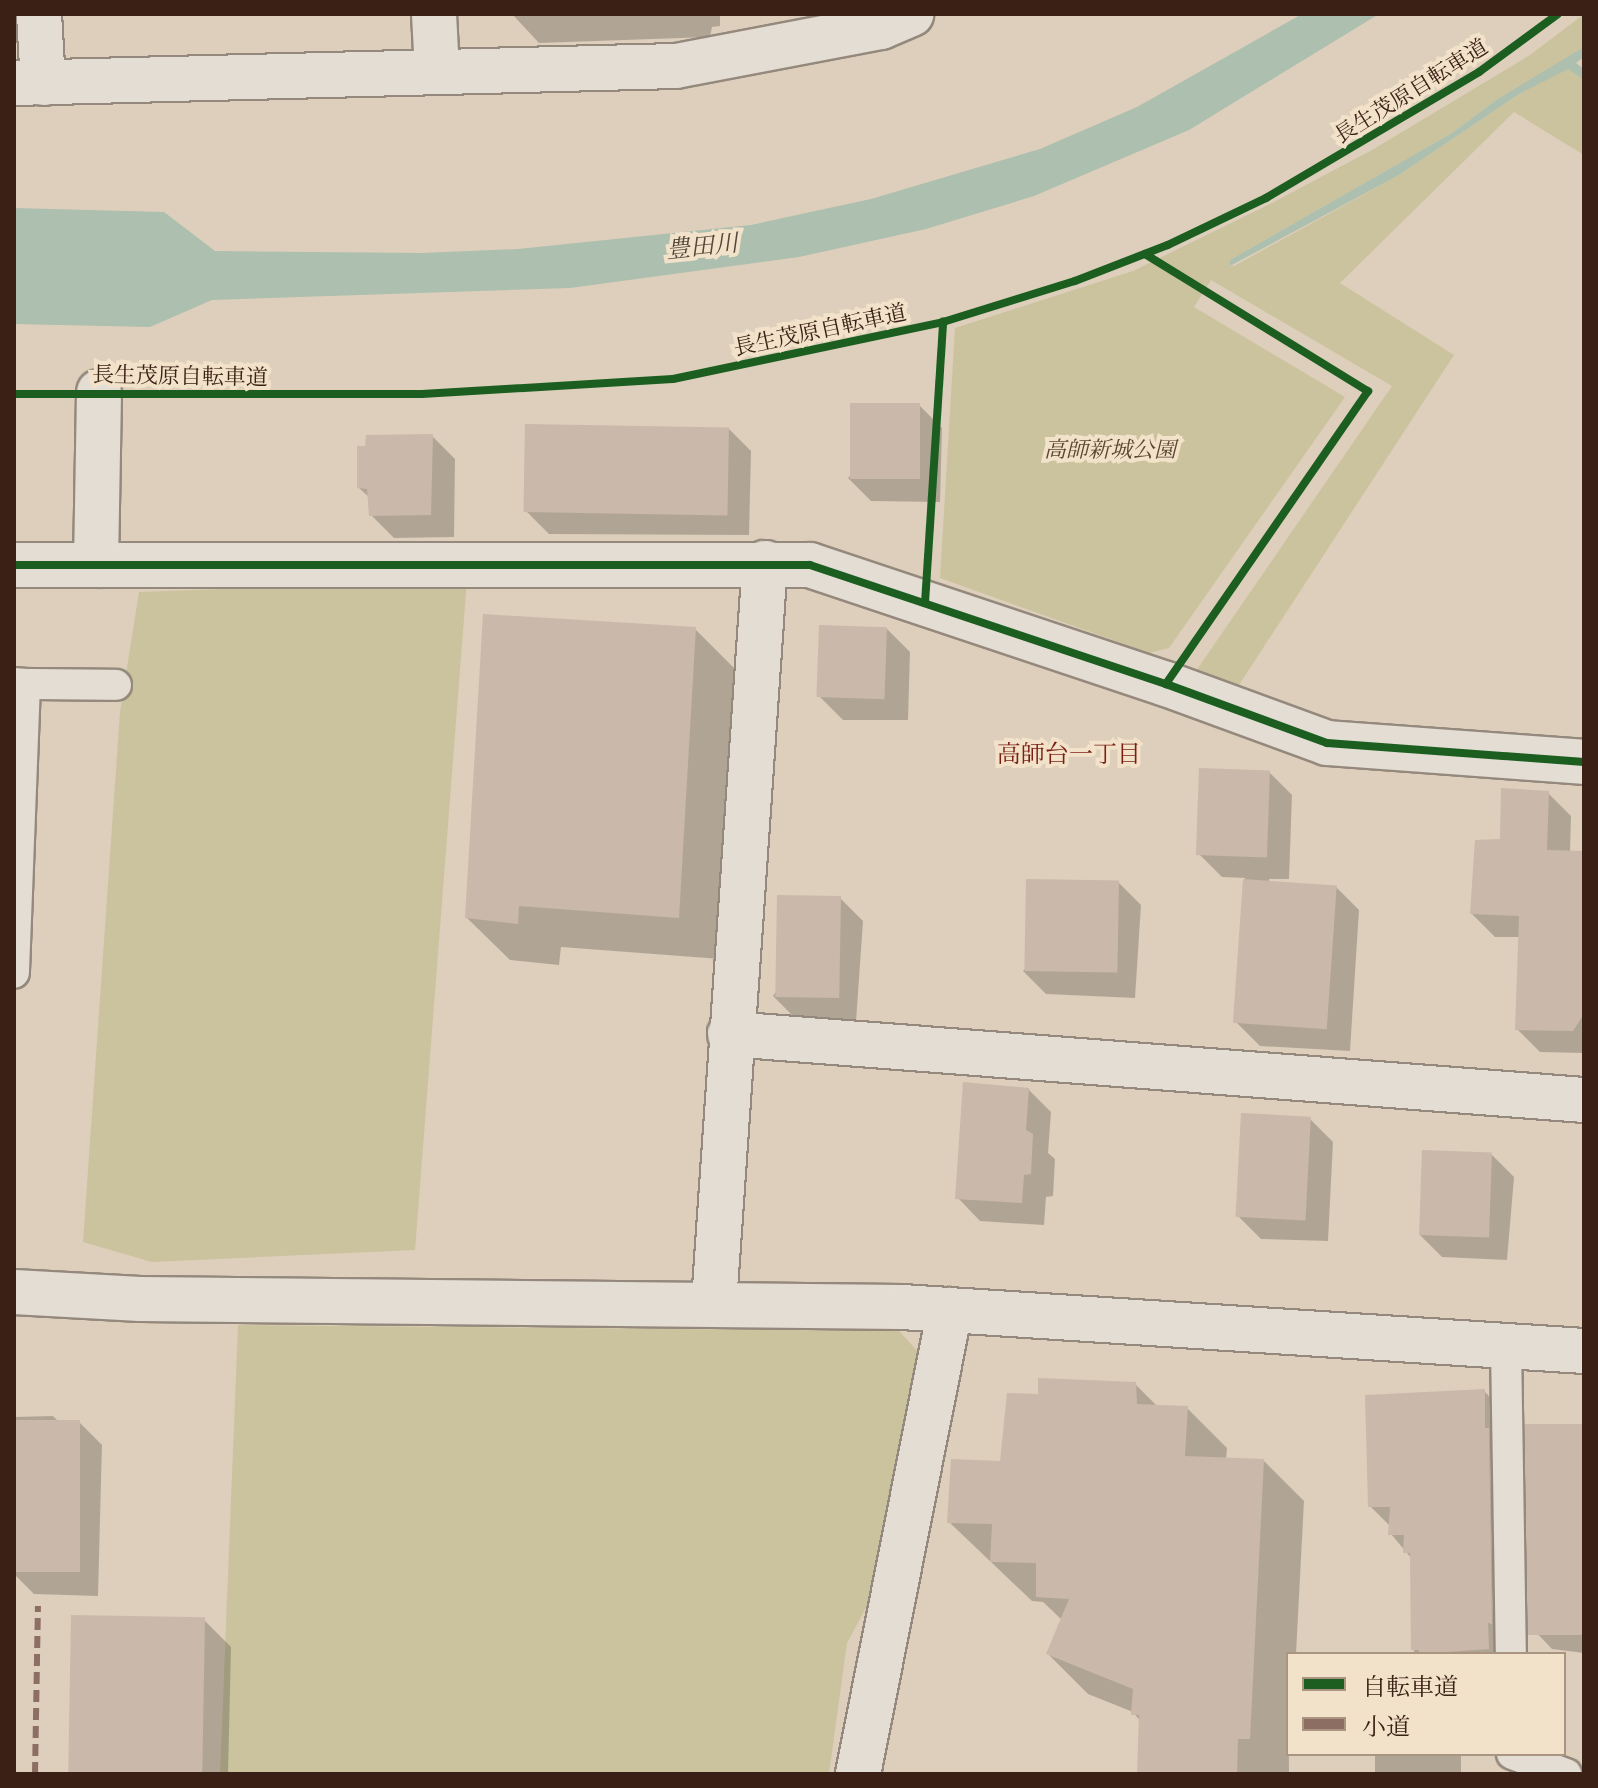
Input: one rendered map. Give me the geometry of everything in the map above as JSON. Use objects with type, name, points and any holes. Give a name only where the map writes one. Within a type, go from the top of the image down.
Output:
[{"type":"street","points":[[39,14],[28,83],[676,66],[881,27],[911,14]]},
{"type":"street","points":[[434,14],[437,71]]},
{"type":"street","points":[[96,565],[99,392]]},
{"type":"street","points":[[714,1303],[730,1034],[765,563]]},
{"type":"street","points":[[14,565],[810,565],[1166,684],[1327,743],[1584,762]]},
{"type":"street","points":[[730,1034],[1584,1100]]},
{"type":"street","points":[[14,1292],[140,1299],[714,1303],[950,1310],[1584,1351]]},
{"type":"street","points":[[858,1774],[950,1310]]},
{"type":"lane","points":[[14,973],[19,684],[116,685]]},
{"type":"lane","points":[[1506,1345],[1511,1652]]},
{"type":"lane","points":[[1517,1756],[1566,1774]]},
{"type":"green space","name":"高師新城公園","points":[[1584,14],[1584,47],[1573,56],[1496,100],[1452,133],[1230,260],[1230,266],[1234,266],[1399,175],[1519,94],[1568,68],[1584,80],[1584,155],[1514,112],[1340,283],[1454,355],[1239,685],[1196,671],[1392,386],[1211,280],[1194,307],[1345,397],[1169,648],[1149,653],[940,578],[955,328],[1133,271],[1270,204],[1372,150],[1530,55]]},
{"type":"green space","points":[[467,580],[415,1250],[152,1262],[83,1242],[120,712],[139,592]]},
{"type":"green space","points":[[238,1325],[899,1331],[920,1354],[868,1604],[847,1643],[829,1774],[220,1774]]},
{"type":"water","name":"豊田川","points":[[1302,14],[1379,14],[1189,130],[1034,196],[926,229],[799,257],[570,288],[212,300],[150,327],[14,324],[14,208],[164,212],[215,251],[423,253],[518,249],[751,225],[871,199],[1040,149],[1137,107]]},
{"type":"water","points":[[1584,47],[1584,57],[1576,63],[1584,69],[1584,80],[1568,69],[1519,94],[1399,175],[1230,266],[1230,260],[1452,133],[1496,100]]},
{"type":"building","points":[[850,403],[920,403],[920,479],[850,479]]},
{"type":"building","points":[[525,424],[729,428],[727,516],[523,512]]},
{"type":"building","points":[[433,434],[431,515],[369,516],[367,489],[357,488],[357,446],[365,446],[366,435]]},
{"type":"building","points":[[483,614],[696,627],[679,918],[519,906],[518,924],[465,918]]},
{"type":"building","points":[[819,625],[887,627],[884,699],[816,697]]},
{"type":"building","points":[[1199,768],[1270,770],[1267,857],[1196,855]]},
{"type":"building","points":[[1501,788],[1549,791],[1547,850],[1584,851],[1584,1014],[1573,1031],[1515,1030],[1519,916],[1470,914],[1475,840],[1500,839]]},
{"type":"building","points":[[1026,879],[1119,881],[1117,973],[1024,971]]},
{"type":"building","points":[[1243,879],[1337,886],[1327,1029],[1233,1023]]},
{"type":"building","points":[[777,895],[841,896],[839,998],[775,997]]},
{"type":"building","points":[[963,1082],[1029,1088],[1026,1130],[1033,1134],[1031,1174],[1024,1175],[1022,1203],[955,1199]]},
{"type":"building","points":[[1241,1113],[1311,1117],[1305,1221],[1236,1217]]},
{"type":"building","points":[[1422,1150],[1492,1152],[1489,1237],[1419,1235]]},
{"type":"building","points":[[1038,1378],[1136,1382],[1137,1404],[1188,1406],[1185,1456],[1264,1459],[1250,1739],[1238,1739],[1237,1774],[1137,1774],[1139,1715],[1131,1715],[1133,1689],[1046,1654],[1069,1599],[1036,1597],[1036,1563],[990,1562],[992,1524],[947,1523],[951,1459],[1000,1461],[1007,1393],[1038,1394]]},
{"type":"building","points":[[1485,1389],[1485,1428],[1489,1428],[1492,1624],[1488,1623],[1489,1649],[1447,1652],[1411,1650],[1410,1553],[1403,1553],[1404,1535],[1388,1535],[1390,1507],[1368,1507],[1365,1395]]},
{"type":"building","points":[[14,1420],[80,1420],[80,1572],[14,1572]]},
{"type":"building","points":[[1525,1424],[1584,1424],[1584,1635],[1525,1635]]},
{"type":"building","points":[[71,1615],[205,1617],[202,1774],[68,1774]]},
{"type":"marked path","points":[[35,1774],[38,1606]]},
{"type":"cycle path","name":"長生茂原自転車道","points":[[14,394],[422,394],[673,379],[943,322],[1075,281],[1168,245],[1266,198],[1479,72],[1558,14]]},
{"type":"cycle path","points":[[1145,254],[1368,391],[1166,684]]},
{"type":"cycle path","points":[[925,603],[943,322]]},
{"type":"cycle path","points":[[14,565],[810,565],[1166,684],[1327,743],[1584,762]]},
{"type":"district","name":"高師台一丁目","points":[[1069,755]]}]
